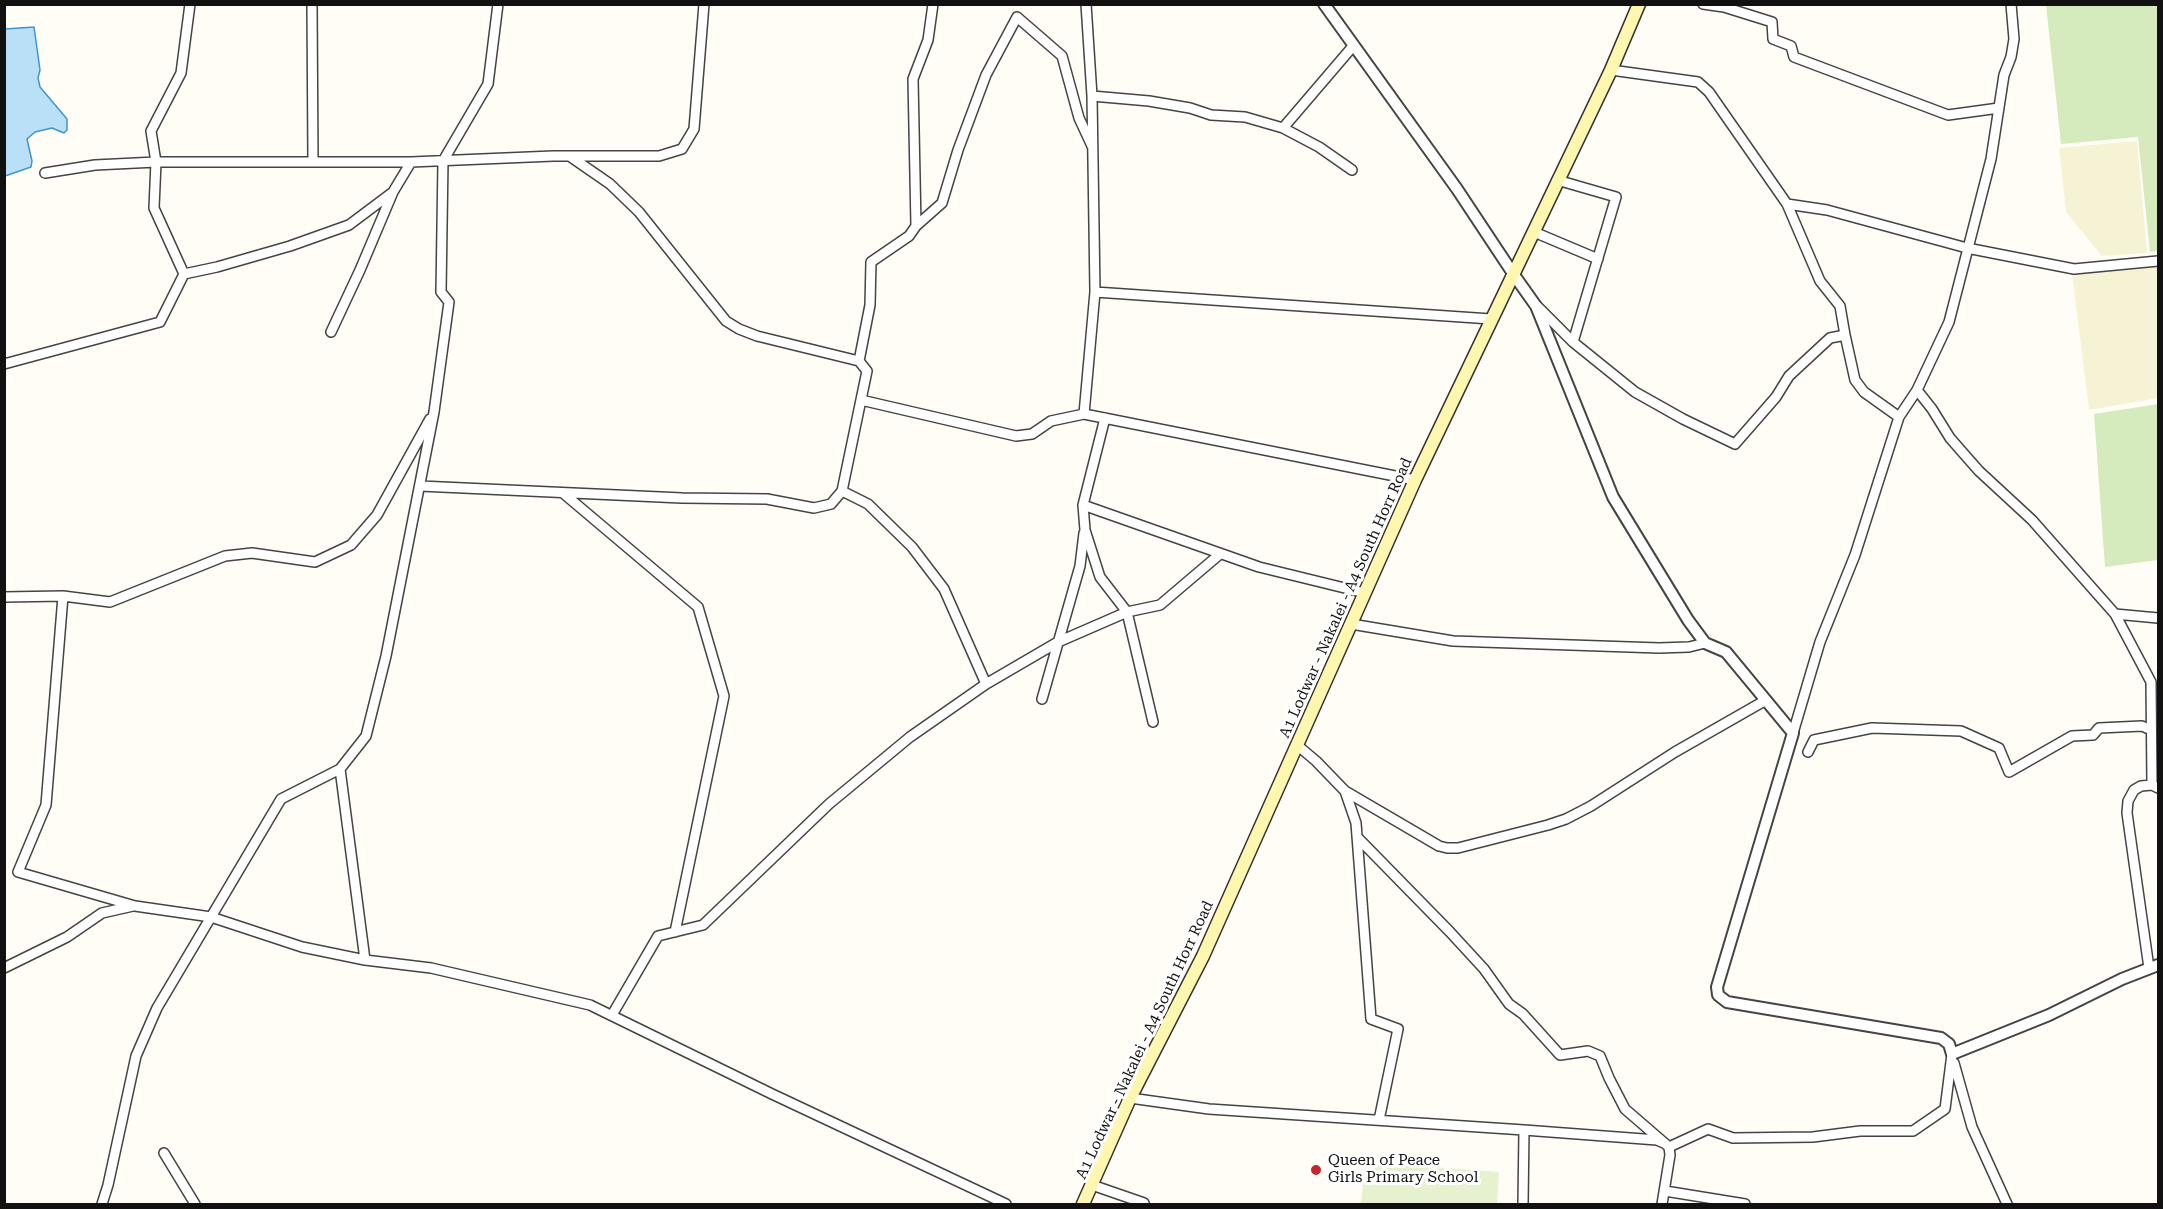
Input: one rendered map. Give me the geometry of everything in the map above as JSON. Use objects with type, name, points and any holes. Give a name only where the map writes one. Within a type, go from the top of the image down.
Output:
[{"type":"main road","name":"A1 Lodwar - Nakalei - A4 South Horr Road","points":[[1083,1204],[1130,1098],[1203,956],[1415,480],[1611,70],[1639,4]]},
{"type":"street","points":[[184,274],[154,208],[156,162],[151,131],[182,73],[190,4]]},
{"type":"street","points":[[312,4],[313,162]]},
{"type":"street","points":[[102,1204],[136,1056],[157,1008],[282,800],[340,769],[366,736],[386,656],[434,412],[448,302],[441,292],[443,161],[488,84],[498,4]]},
{"type":"street","points":[[45,173],[95,165],[156,162],[411,162],[659,156],[682,149],[694,129],[704,4]]},
{"type":"street","points":[[916,226],[913,79],[928,40],[933,4]]},
{"type":"street","points":[[1084,414],[1095,292],[1092,96],[1086,4]]},
{"type":"street","points":[[1324,4],[1457,189],[1536,306],[1573,342],[1635,392],[1683,419],[1735,444],[1776,397],[1789,376],[1830,338],[1845,335]]},
{"type":"street","points":[[1703,4],[1724,7],[1772,22],[1773,39],[1791,46],[1794,57],[1948,115],[1999,108]]},
{"type":"street","points":[[2007,1204],[1972,1127],[1949,1044],[1941,1038],[1726,1002],[1718,995],[1721,976],[1820,642],[1855,555],[1899,417],[1917,390],[1949,322],[1966,248],[1991,159],[2014,39],[2011,4]]},
{"type":"street","points":[[859,361],[870,305],[871,262],[909,236],[916,226],[942,203],[958,150],[986,75],[1017,17],[1062,56],[1079,118],[1092,146]]},
{"type":"street","points":[[1284,128],[1354,45]]},
{"type":"street","points":[[1611,70],[1698,82],[1709,92],[1787,204],[1820,281],[1840,306],[1855,380],[1864,392],[1899,417]]},
{"type":"street","points":[[1092,96],[1149,101],[1190,108],[1211,115],[1245,117],[1284,128],[1319,147],[1352,170]]},
{"type":"street","points":[[420,486],[681,498],[767,499],[814,508],[831,504],[842,492],[867,371],[859,361],[757,336],[726,321],[639,212],[610,184],[571,157]]},
{"type":"street","points":[[331,332],[393,192],[411,162]]},
{"type":"street","points":[[1557,180],[1616,197],[1573,342]]},
{"type":"street","points":[[184,274],[290,246],[349,225],[393,192]]},
{"type":"street","points":[[1787,204],[1827,210],[1966,248],[2074,269],[2158,261]]},
{"type":"street","points":[[1534,232],[1598,259]]},
{"type":"street","points":[[4,364],[160,322],[184,274]]},
{"type":"street","points":[[1095,292],[1491,319]]},
{"type":"street","points":[[1536,306],[1614,497],[1688,620],[1705,643],[1726,652],[1793,733]]},
{"type":"street","points":[[1917,390],[1957,446],[1979,471],[2032,520],[2115,614],[2151,682],[2151,730],[2155,787],[2141,786],[2134,789],[2128,801],[2127,813],[2154,966],[2049,1015],[1952,1054]]},
{"type":"street","points":[[861,400],[1016,436],[1032,434],[1051,421],[1084,414],[1415,480]]},
{"type":"street","points":[[4,597],[63,596],[110,602],[225,556],[252,553],[315,561],[351,545],[377,514],[434,412]]},
{"type":"street","points":[[1042,699],[1080,566],[1084,530],[1083,505],[1104,418]]},
{"type":"street","points":[[842,492],[868,504],[912,547],[944,589],[986,684]]},
{"type":"street","points":[[563,493],[698,607],[724,696],[675,932]]},
{"type":"street","points":[[1083,505],[1269,570],[1365,593]]},
{"type":"street","points":[[1084,530],[1100,577],[1127,612],[1153,722]]},
{"type":"street","points":[[612,1016],[658,936],[703,925],[830,804],[910,737],[986,684],[1058,642],[1127,612],[1160,605],[1220,554]]},
{"type":"street","points":[[63,596],[46,805],[18,873],[135,906],[211,917],[302,946],[365,960],[431,968],[590,1005],[1006,1204]]},
{"type":"street","points":[[2115,614],[2158,618]]},
{"type":"street","points":[[1351,624],[1453,640],[1659,648],[1689,647],[1705,643]]},
{"type":"street","points":[[1297,745],[1345,790],[1439,846],[1458,848],[1566,819],[1591,806],[1675,752],[1766,700]]},
{"type":"street","points":[[1808,752],[1814,740],[1872,729],[1961,731],[1999,748],[2009,772],[2072,736],[2093,735],[2098,728],[2142,726],[2151,730]]},
{"type":"street","points":[[340,769],[365,960]]},
{"type":"street","points":[[1345,790],[1358,838],[1371,1019],[1398,1029],[1379,1120]]},
{"type":"street","points":[[1358,838],[1450,932],[1484,969],[1509,1004],[1523,1014],[1560,1055],[1588,1051],[1600,1056],[1625,1109],[1666,1145],[1670,1155],[1662,1204]]},
{"type":"street","points":[[4,968],[67,937],[102,913],[135,906]]},
{"type":"street","points":[[1130,1098],[1209,1109],[1657,1140],[1666,1145],[1708,1129],[1733,1138],[1813,1137],[1860,1131],[1913,1131],[1945,1109],[1952,1054]]},
{"type":"street","points":[[1523,1204],[1524,1130]]},
{"type":"street","points":[[164,1153],[195,1204]]},
{"type":"street","points":[[1092,1185],[1144,1203]]},
{"type":"street","points":[[1665,1191],[1745,1204]]},
{"type":"shaded area","points":[[2137,141],[2147,253],[2102,256],[2066,212],[2059,148]]},
{"type":"shaded area","points":[[2158,265],[2158,398],[2089,410],[2072,274]]},
{"type":"green space","points":[[2046,5],[2158,5],[2158,251],[2150,252],[2138,137],[2061,144]]},
{"type":"green space","points":[[2158,404],[2158,560],[2105,567],[2094,414]]},
{"type":"green space","points":[[1365,1162],[1499,1172],[1497,1204],[1361,1204]]},
{"type":"water","points":[[34,27],[40,87],[67,119],[67,130],[64,133],[52,128],[35,132],[27,139],[32,161],[31,167],[5,176],[5,29]]},
{"type":"place","name":"Queen of Peace Girls Primary School","points":[[1316,1170]]}]
